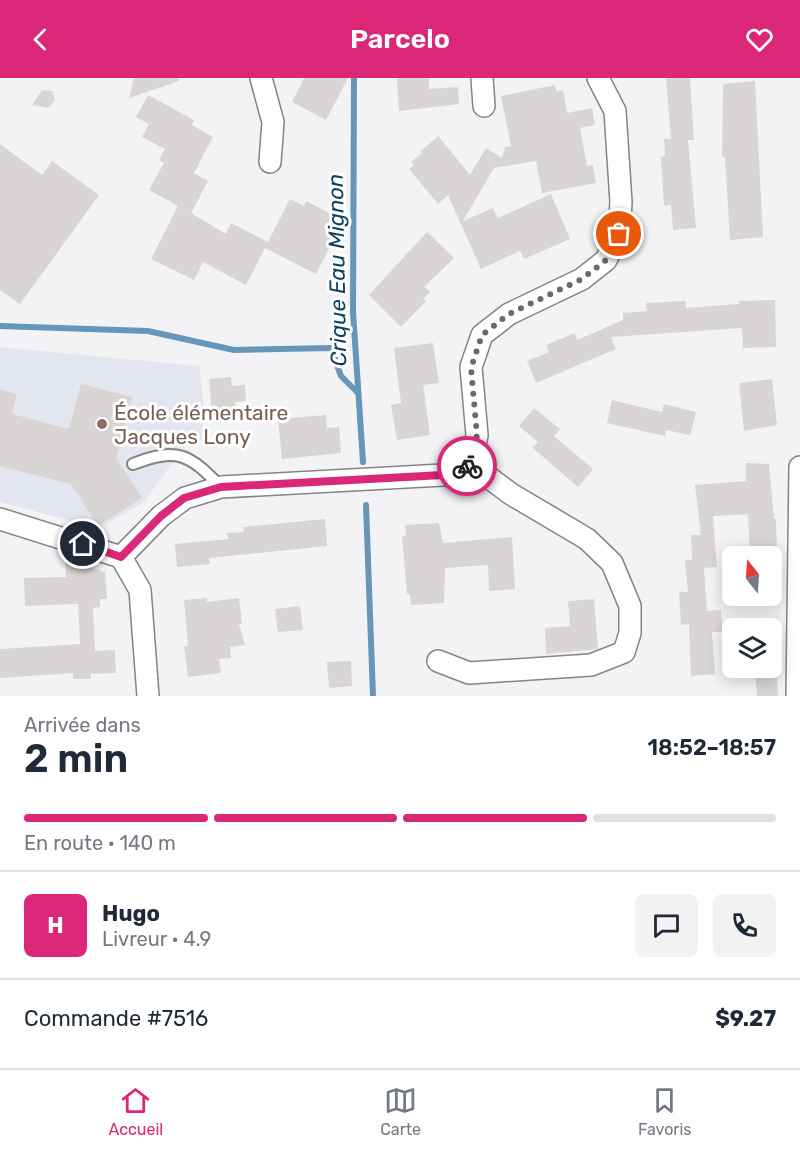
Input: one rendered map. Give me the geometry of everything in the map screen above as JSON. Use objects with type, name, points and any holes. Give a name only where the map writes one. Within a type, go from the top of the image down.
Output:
[{"type":"street","points":[[261,78],[273,122],[270,162]]},
{"type":"street","points":[[482,78],[484,106]]},
{"type":"street","points":[[471,464],[477,435],[471,368],[482,335],[509,314],[582,279],[606,260],[619,234],[621,202],[615,111],[598,78]]},
{"type":"street","points":[[121,557],[161,516],[184,498],[221,487],[443,475],[471,464]]},
{"type":"street","points":[[438,661],[469,673],[591,665],[624,652],[630,633],[630,606],[612,563],[587,538],[511,494],[471,464]]},
{"type":"street","points":[[797,696],[800,467]]},
{"type":"street","points":[[0,519],[121,557],[140,590],[148,696]]},
{"type":"lane","points":[[133,464],[159,454],[173,454],[190,459],[221,487]]},
{"type":"shaded area","name":"École élémentaire Jacques Lony","points":[[0,347],[199,366],[204,409],[202,439],[186,444],[144,502],[99,528],[0,502]]},
{"type":"building","points":[[134,78],[179,78],[179,81],[129,98]]},
{"type":"building","points":[[304,78],[348,78],[326,120],[292,102]]},
{"type":"building","points":[[397,78],[429,78],[429,89],[458,87],[459,104],[399,111]]},
{"type":"building","points":[[666,78],[690,78],[694,140],[688,140],[696,228],[673,230],[671,205],[664,206],[661,157],[665,156],[664,139],[671,139]]},
{"type":"building","points":[[755,81],[763,237],[730,240],[725,157],[722,157],[723,84]]},
{"type":"building","points":[[555,85],[556,91],[563,90],[567,113],[592,108],[595,125],[580,128],[587,166],[593,165],[596,183],[542,193],[536,161],[494,168],[463,221],[493,208],[498,218],[551,194],[570,239],[524,259],[520,251],[481,269],[448,195],[438,204],[409,169],[414,165],[411,162],[438,136],[470,175],[486,148],[502,158],[505,147],[511,146],[501,96]]},
{"type":"building","points":[[42,90],[52,91],[55,100],[48,108],[32,105]]},
{"type":"building","points":[[148,95],[194,120],[192,125],[213,137],[194,173],[208,181],[191,213],[226,234],[231,223],[268,242],[290,199],[304,206],[306,201],[333,215],[327,225],[338,231],[316,274],[265,248],[246,285],[203,262],[194,280],[151,259],[178,206],[149,190],[164,163],[159,160],[165,149],[142,137],[149,124],[136,117]]},
{"type":"building","points":[[0,144],[42,175],[52,161],[99,195],[20,304],[0,290]]},
{"type":"building","points":[[427,232],[454,258],[424,287],[430,292],[423,299],[426,301],[401,327],[369,295]]},
{"type":"building","points":[[775,300],[776,347],[743,348],[742,328],[611,337],[616,349],[536,383],[527,361],[549,352],[546,345],[575,333],[577,340],[623,320],[623,313],[647,311],[646,303],[686,301],[686,308],[739,304],[739,301]]},
{"type":"building","points":[[433,343],[439,383],[423,385],[430,435],[397,440],[391,405],[401,403],[394,348]]},
{"type":"building","points":[[231,377],[232,386],[245,385],[246,401],[235,402],[236,411],[212,413],[209,379]]},
{"type":"building","points":[[772,379],[777,425],[744,431],[739,383]]},
{"type":"building","points":[[81,384],[132,397],[116,458],[142,498],[98,526],[71,484],[0,466],[0,390],[17,394],[12,414],[69,429]]},
{"type":"building","points":[[612,400],[662,412],[664,404],[696,412],[690,435],[666,430],[665,436],[607,423]]},
{"type":"building","points":[[534,408],[560,429],[554,436],[593,469],[578,487],[533,448],[538,442],[519,426]]},
{"type":"building","points":[[326,415],[327,428],[339,427],[341,453],[282,459],[278,419]]},
{"type":"building","points":[[746,463],[769,464],[774,519],[776,519],[777,546],[750,546],[748,514],[713,516],[717,567],[704,568],[707,611],[721,610],[722,632],[712,632],[715,674],[691,676],[689,624],[681,625],[679,592],[688,592],[685,560],[692,560],[691,535],[701,535],[695,485],[746,481]]},
{"type":"building","points":[[325,519],[327,546],[209,558],[210,564],[177,567],[175,544],[228,539],[227,533],[244,532],[243,527]]},
{"type":"building","points":[[439,523],[443,543],[512,537],[515,589],[489,591],[488,565],[445,568],[444,603],[411,605],[410,594],[407,594],[402,536],[406,536],[405,525]]},
{"type":"building","points":[[65,559],[105,572],[107,599],[100,599],[100,607],[93,608],[95,651],[115,650],[116,673],[91,674],[91,679],[73,679],[73,673],[0,678],[0,649],[80,644],[78,604],[25,606],[24,578],[66,577]]},
{"type":"building","points":[[207,598],[207,602],[239,598],[242,624],[239,624],[245,645],[230,647],[231,658],[219,659],[221,673],[188,677],[184,646],[188,646],[184,600]]},
{"type":"building","points":[[594,599],[598,649],[546,654],[545,628],[570,626],[568,601]]},
{"type":"building","points":[[300,606],[303,630],[278,632],[275,609]]},
{"type":"building","points":[[351,661],[352,686],[329,688],[327,662]]},
{"type":"building","points":[[756,678],[777,678],[778,696],[757,696]]},
{"type":"waterway","name":"Crique Eau Mignon","points":[[354,78],[353,312],[363,462]]},
{"type":"waterway","points":[[0,326],[148,331],[234,350],[331,348],[341,376],[358,393]]},
{"type":"waterway","name":"Crique Eau Mignon","points":[[366,505],[373,696]]},
{"type":"way so far","points":[[467,466],[471,464],[477,435],[471,368],[482,335],[509,314],[582,279],[606,260],[619,234]]},
{"type":"place","name":"École élémentaire Jacques Lony","points":[[102,424]]},
{"type":"route","points":[[83,544],[121,557],[161,516],[184,498],[221,487],[443,475],[467,466]]}]
